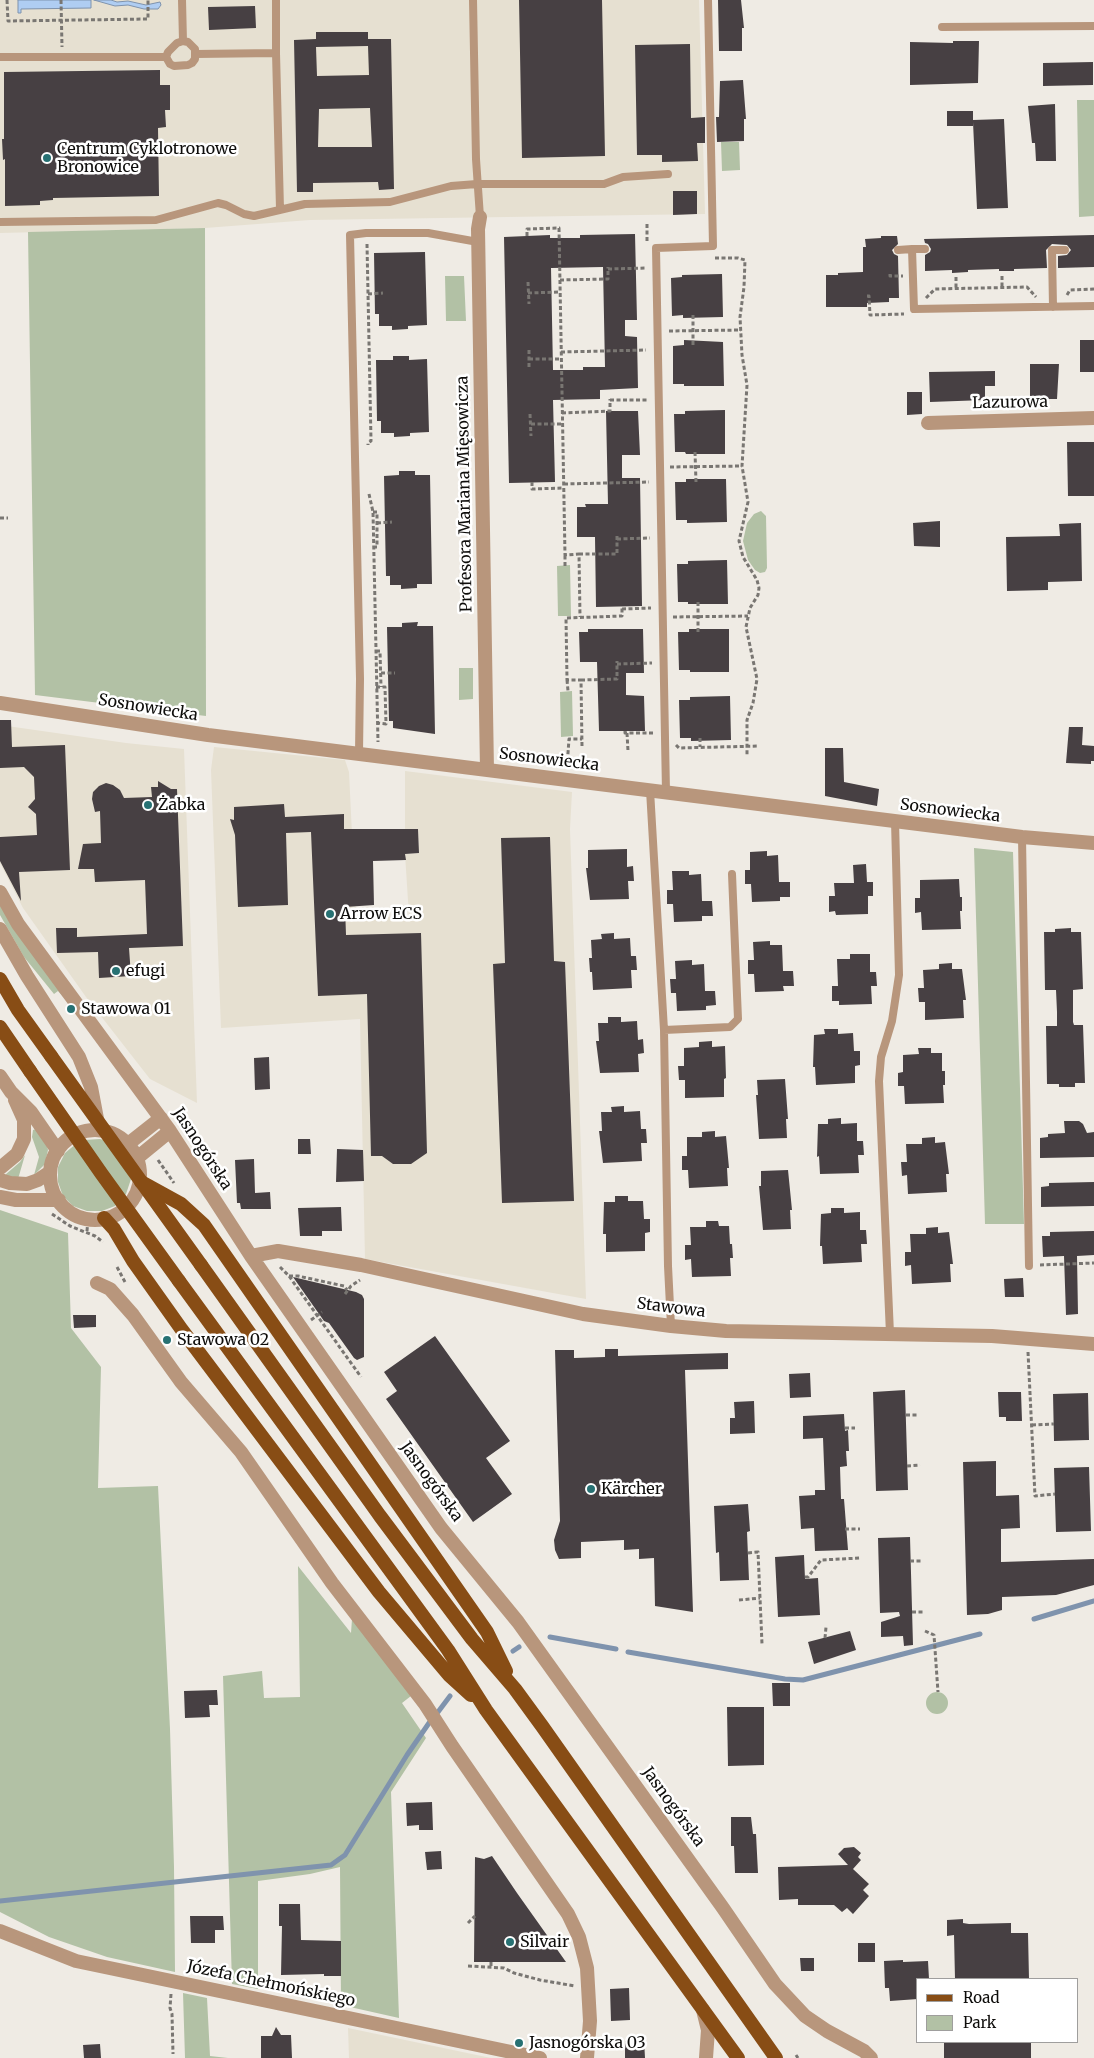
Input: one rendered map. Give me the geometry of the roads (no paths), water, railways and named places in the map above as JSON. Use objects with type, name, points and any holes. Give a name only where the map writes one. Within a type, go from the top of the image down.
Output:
[{"type":"main road","points":[[0,979],[18,1010],[392,1531],[472,1639],[515,1690],[718,1973],[776,2058]]},
{"type":"main road","points":[[0,1027],[101,1172],[448,1650],[486,1710],[738,2058]]},
{"type":"main road","points":[[140,1182],[181,1204],[204,1225],[487,1632],[515,1690]]},
{"type":"main road","points":[[104,1218],[114,1229],[133,1262],[182,1330],[379,1592],[449,1675],[486,1710]]},
{"type":"street","name":"Profesora Mariana Mięsowicza","points":[[480,217],[478,242],[487,770]]},
{"type":"street","name":"Lazurowa","points":[[928,423],[1094,418]]},
{"type":"street","name":"Sosnowiecka","points":[[0,703],[359,754],[1022,837],[1094,843]]},
{"type":"street","name":"Jasnogórska","points":[[0,892],[18,924],[161,1118],[250,1256],[441,1528],[518,1622],[706,1883],[775,1984],[805,2016],[827,2031],[864,2051],[871,2058]]},
{"type":"street","points":[[0,929],[27,976],[79,1057],[91,1087],[99,1130]]},
{"type":"street","points":[[0,1076],[11,1092],[21,1113],[24,1133],[17,1154],[0,1168]]},
{"type":"street","points":[[11,1092],[31,1112],[58,1151]]},
{"type":"street","points":[[128,1144],[161,1118]]},
{"type":"street","points":[[99,1130],[116,1135],[128,1144],[137,1158],[140,1173],[140,1182],[136,1195],[128,1206],[117,1214],[87,1225],[67,1210],[53,1188],[50,1172],[54,1157],[66,1141],[75,1134],[87,1131],[99,1130]]},
{"type":"street","points":[[137,1158],[170,1131]]},
{"type":"street","points":[[0,1180],[10,1183],[27,1184],[38,1180],[50,1172]]},
{"type":"street","points":[[0,1197],[29,1201],[59,1200]]},
{"type":"street","name":"Stawowa","points":[[250,1256],[278,1251],[352,1263],[583,1314],[671,1326],[736,1332],[992,1336],[1023,1340],[1094,1344]]},
{"type":"street","points":[[97,1282],[110,1289],[132,1315],[181,1382],[241,1452],[332,1583],[425,1704],[568,1914],[579,1937],[586,1968],[590,2021],[587,2058]]},
{"type":"street","name":"Józefa Chełmońskiego","points":[[0,1931],[76,1961],[540,2058]]},
{"type":"street","points":[[703,2010],[708,2030],[706,2058]]},
{"type":"lane","points":[[182,0],[183,41]]},
{"type":"lane","points":[[276,0],[280,209]]},
{"type":"lane","points":[[473,0],[477,184],[480,217]]},
{"type":"lane","points":[[666,792],[656,248],[713,246],[708,0]]},
{"type":"lane","points":[[942,27],[1094,26]]},
{"type":"lane","points":[[183,41],[192,45],[196,54],[192,63],[188,65],[170,64],[166,57],[168,52],[177,43],[183,41]]},
{"type":"lane","points":[[196,54],[276,53]]},
{"type":"lane","points":[[0,57],[166,57]]},
{"type":"lane","points":[[0,222],[156,220],[211,203],[226,204],[244,214],[254,216],[305,204],[390,202],[451,186],[477,184],[604,184],[623,177],[668,174]]},
{"type":"lane","points":[[359,754],[360,679],[350,235],[366,233],[428,233],[478,242]]},
{"type":"lane","points":[[912,249],[914,309],[1094,306]]},
{"type":"lane","points":[[898,250],[925,249]]},
{"type":"lane","points":[[1052,307],[1052,250],[1065,250]]},
{"type":"lane","points":[[650,790],[664,1030],[671,1326]]},
{"type":"lane","points":[[890,1334],[879,1081],[881,1057],[892,1021],[899,975],[895,821]]},
{"type":"lane","points":[[1022,837],[1029,1266]]},
{"type":"lane","points":[[664,1030],[730,1028],[738,1019],[732,874]]},
{"type":"water","points":[[18,0],[91,0],[91,8],[21,9],[21,13],[18,13]]},
{"type":"water","points":[[94,0],[128,1],[146,5],[160,2],[161,5],[158,9],[144,9],[128,5],[115,6]]},
{"type":"waterway","points":[[1034,1619],[1094,1601]]},
{"type":"waterway","points":[[628,1652],[785,1679],[803,1680],[980,1634]]},
{"type":"waterway","points":[[550,1637],[616,1649]]},
{"type":"waterway","points":[[513,1651],[519,1647]]},
{"type":"waterway","points":[[438,1712],[450,1696]]},
{"type":"waterway","points":[[0,1901],[331,1865],[345,1855],[429,1723]]},
{"type":"place","name":"Centrum Cyklotronowe Bronowice","points":[[47,158]]},
{"type":"place","name":"Żabka","points":[[148,805]]},
{"type":"place","name":"Arrow ECS","points":[[330,914]]},
{"type":"place","name":"efugi","points":[[116,971]]},
{"type":"place","name":"Stawowa 01","points":[[71,1009]]},
{"type":"place","name":"Stawowa 02","points":[[167,1340]]},
{"type":"place","name":"Kärcher","points":[[591,1489]]},
{"type":"place","name":"Silvair","points":[[510,1942]]},
{"type":"place","name":"Jasnogórska 03","points":[[519,2043]]}]
